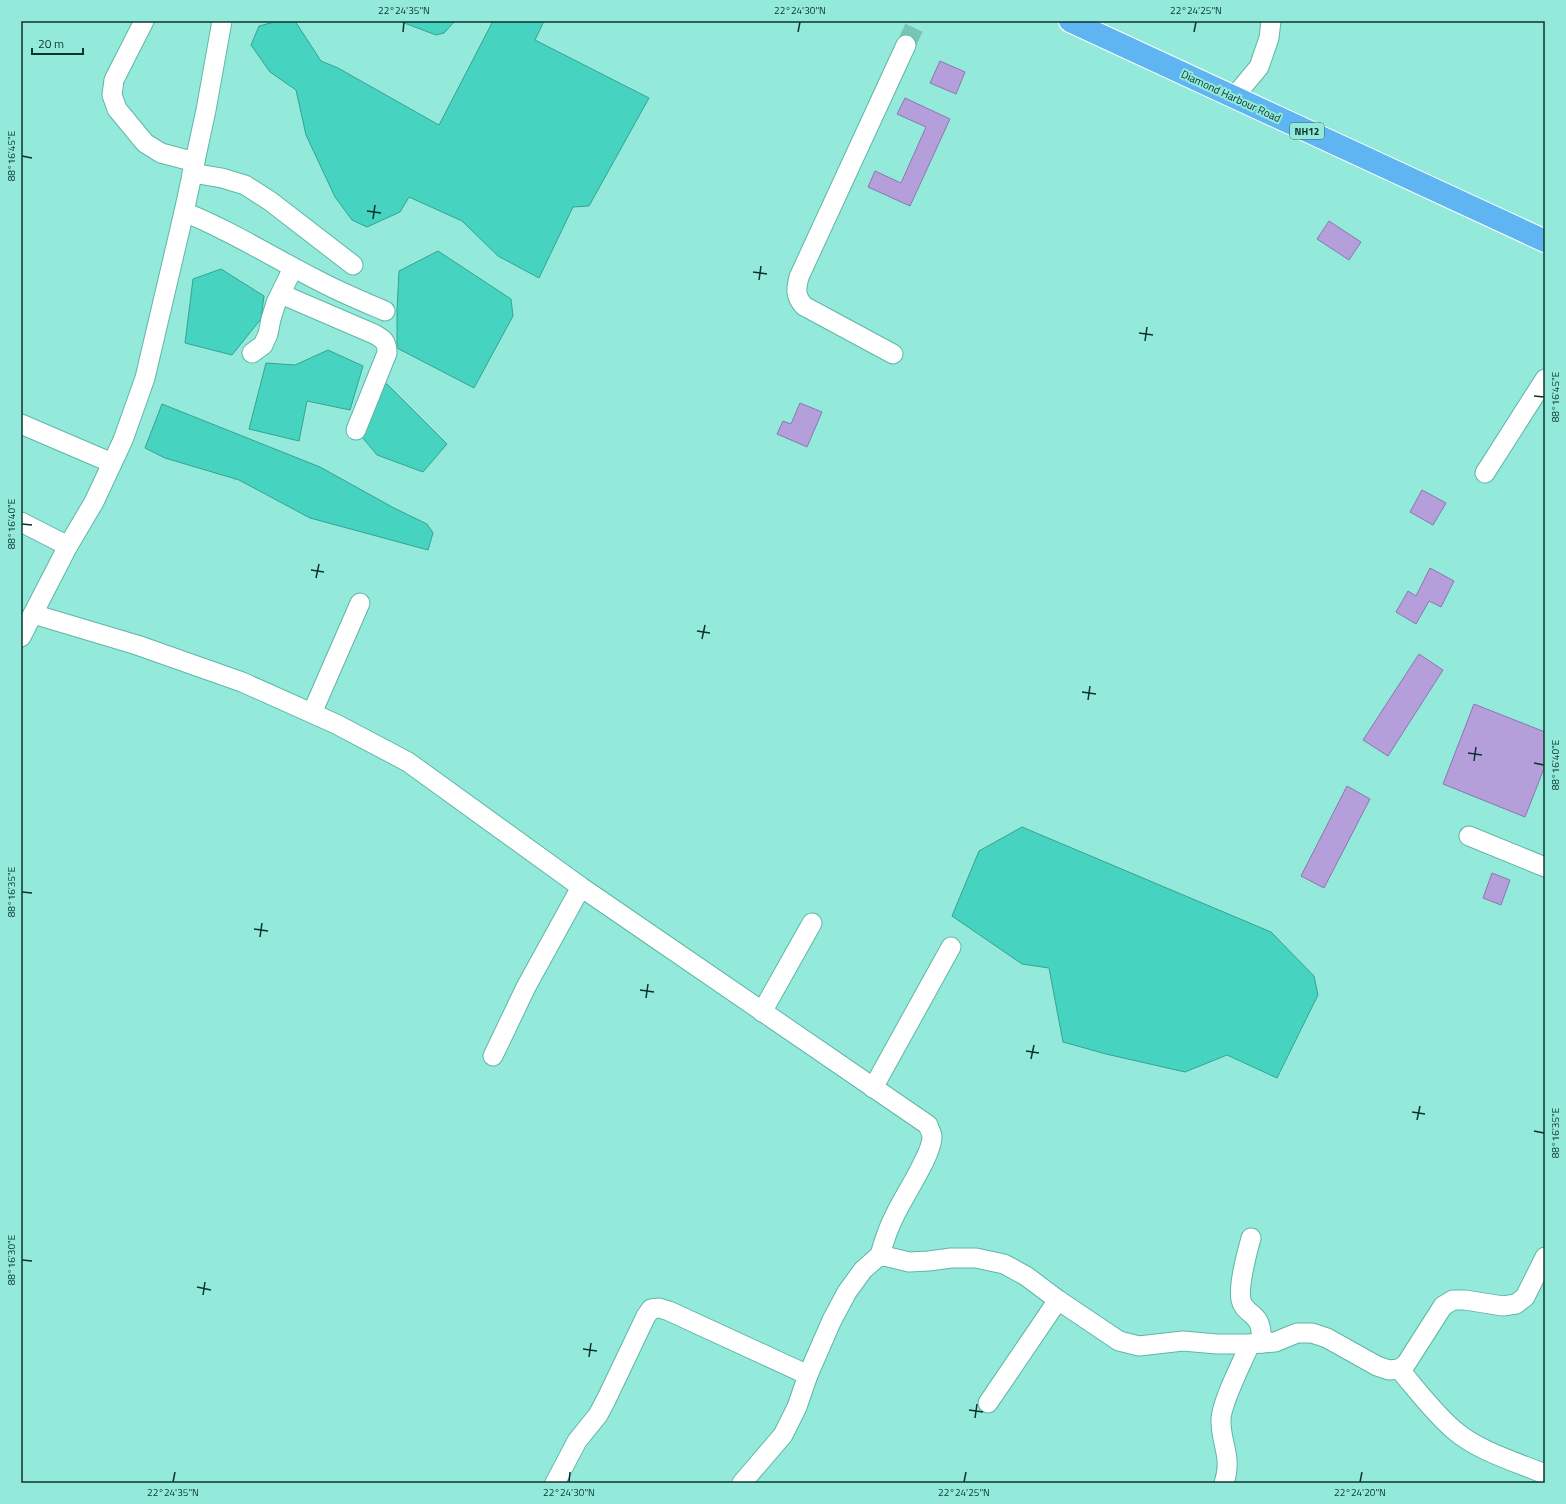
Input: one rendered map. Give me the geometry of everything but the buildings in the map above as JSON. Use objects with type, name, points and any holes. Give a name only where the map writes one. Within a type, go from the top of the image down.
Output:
[{"type":"highway","name":"Diamond Harbour Road","points":[[1070,21],[1545,241]]},
{"type":"street","points":[[144,21],[114,80],[112,95],[117,109],[145,143],[161,153],[193,168],[245,186],[270,201],[353,265]]},
{"type":"street","points":[[21,637],[68,546],[94,502],[123,440],[145,378],[206,110],[222,21]]},
{"type":"street","points":[[1234,97],[1259,67],[1269,38],[1271,21]]},
{"type":"street","points":[[893,354],[804,306],[798,299],[796,289],[799,277],[906,45]]},
{"type":"street","points":[[184,212],[233,234],[293,268],[347,295],[386,311]]},
{"type":"street","points":[[252,353],[263,345],[268,334],[276,303],[293,268]]},
{"type":"street","points":[[280,294],[374,334],[382,339],[387,345],[387,352],[356,430]]},
{"type":"street","points":[[1485,473],[1545,379]]},
{"type":"street","points":[[21,424],[112,463]]},
{"type":"street","points":[[21,522],[68,546]]},
{"type":"street","points":[[312,713],[360,603]]},
{"type":"street","points":[[33,614],[137,645],[234,679],[336,724],[408,762],[581,887],[928,1125],[932,1136],[930,1148],[908,1192],[895,1213],[880,1255],[862,1270],[847,1292],[832,1320],[808,1375],[797,1407],[783,1434],[742,1483]]},
{"type":"street","points":[[1468,836],[1545,867]]},
{"type":"street","points":[[493,1056],[526,987],[581,887]]},
{"type":"street","points":[[762,1012],[812,923]]},
{"type":"street","points":[[873,1088],[951,947]]},
{"type":"street","points":[[1224,1483],[1227,1474],[1228,1456],[1221,1419],[1225,1404],[1256,1343],[1260,1326],[1257,1320],[1244,1308],[1241,1300],[1240,1287],[1251,1238]]},
{"type":"street","points":[[880,1255],[909,1262],[951,1258],[976,1258],[1004,1264],[1026,1276],[1058,1300],[1119,1341],[1138,1346],[1183,1341],[1217,1344],[1274,1342],[1297,1334],[1312,1333],[1327,1338],[1378,1366],[1389,1370],[1399,1370],[1406,1364],[1443,1306],[1453,1300],[1465,1300],[1504,1306],[1516,1304],[1525,1297],[1545,1257]]},
{"type":"street","points":[[988,1403],[1058,1300]]},
{"type":"street","points":[[559,1481],[577,1440],[598,1415],[646,1316],[651,1309],[659,1308],[669,1311],[808,1375]]},
{"type":"street","points":[[1399,1370],[1434,1410],[1455,1431],[1478,1445],[1545,1474]]},
{"type":"shaded area","points":[[278,21],[295,21],[321,61],[338,68],[439,125],[493,21],[544,21],[535,40],[649,98],[589,206],[573,207],[539,278],[498,256],[462,221],[409,197],[400,212],[367,227],[352,220],[335,197],[306,135],[296,90],[270,72],[251,45],[259,26]]},
{"type":"shaded area","points":[[399,21],[455,21],[444,33],[436,35]]},
{"type":"shaded area","points":[[438,251],[511,299],[513,316],[474,388],[397,348],[399,271]]},
{"type":"shaded area","points":[[221,269],[264,296],[261,319],[232,355],[185,343],[193,279]]},
{"type":"shaded area","points":[[328,350],[363,366],[350,410],[307,401],[299,441],[249,429],[266,363],[295,365]]},
{"type":"shaded area","points":[[387,384],[447,444],[423,472],[377,455],[357,431],[372,385]]},
{"type":"shaded area","points":[[162,404],[320,467],[394,508],[427,524],[433,533],[428,550],[310,518],[239,480],[165,458],[145,448]]},
{"type":"shaded area","points":[[1022,827],[1271,932],[1314,976],[1318,995],[1277,1078],[1227,1055],[1185,1072],[1106,1054],[1063,1042],[1049,968],[1022,964],[952,916],[979,851]]},
{"type":"tunnel","points":[[906,45],[917,21]]}]
